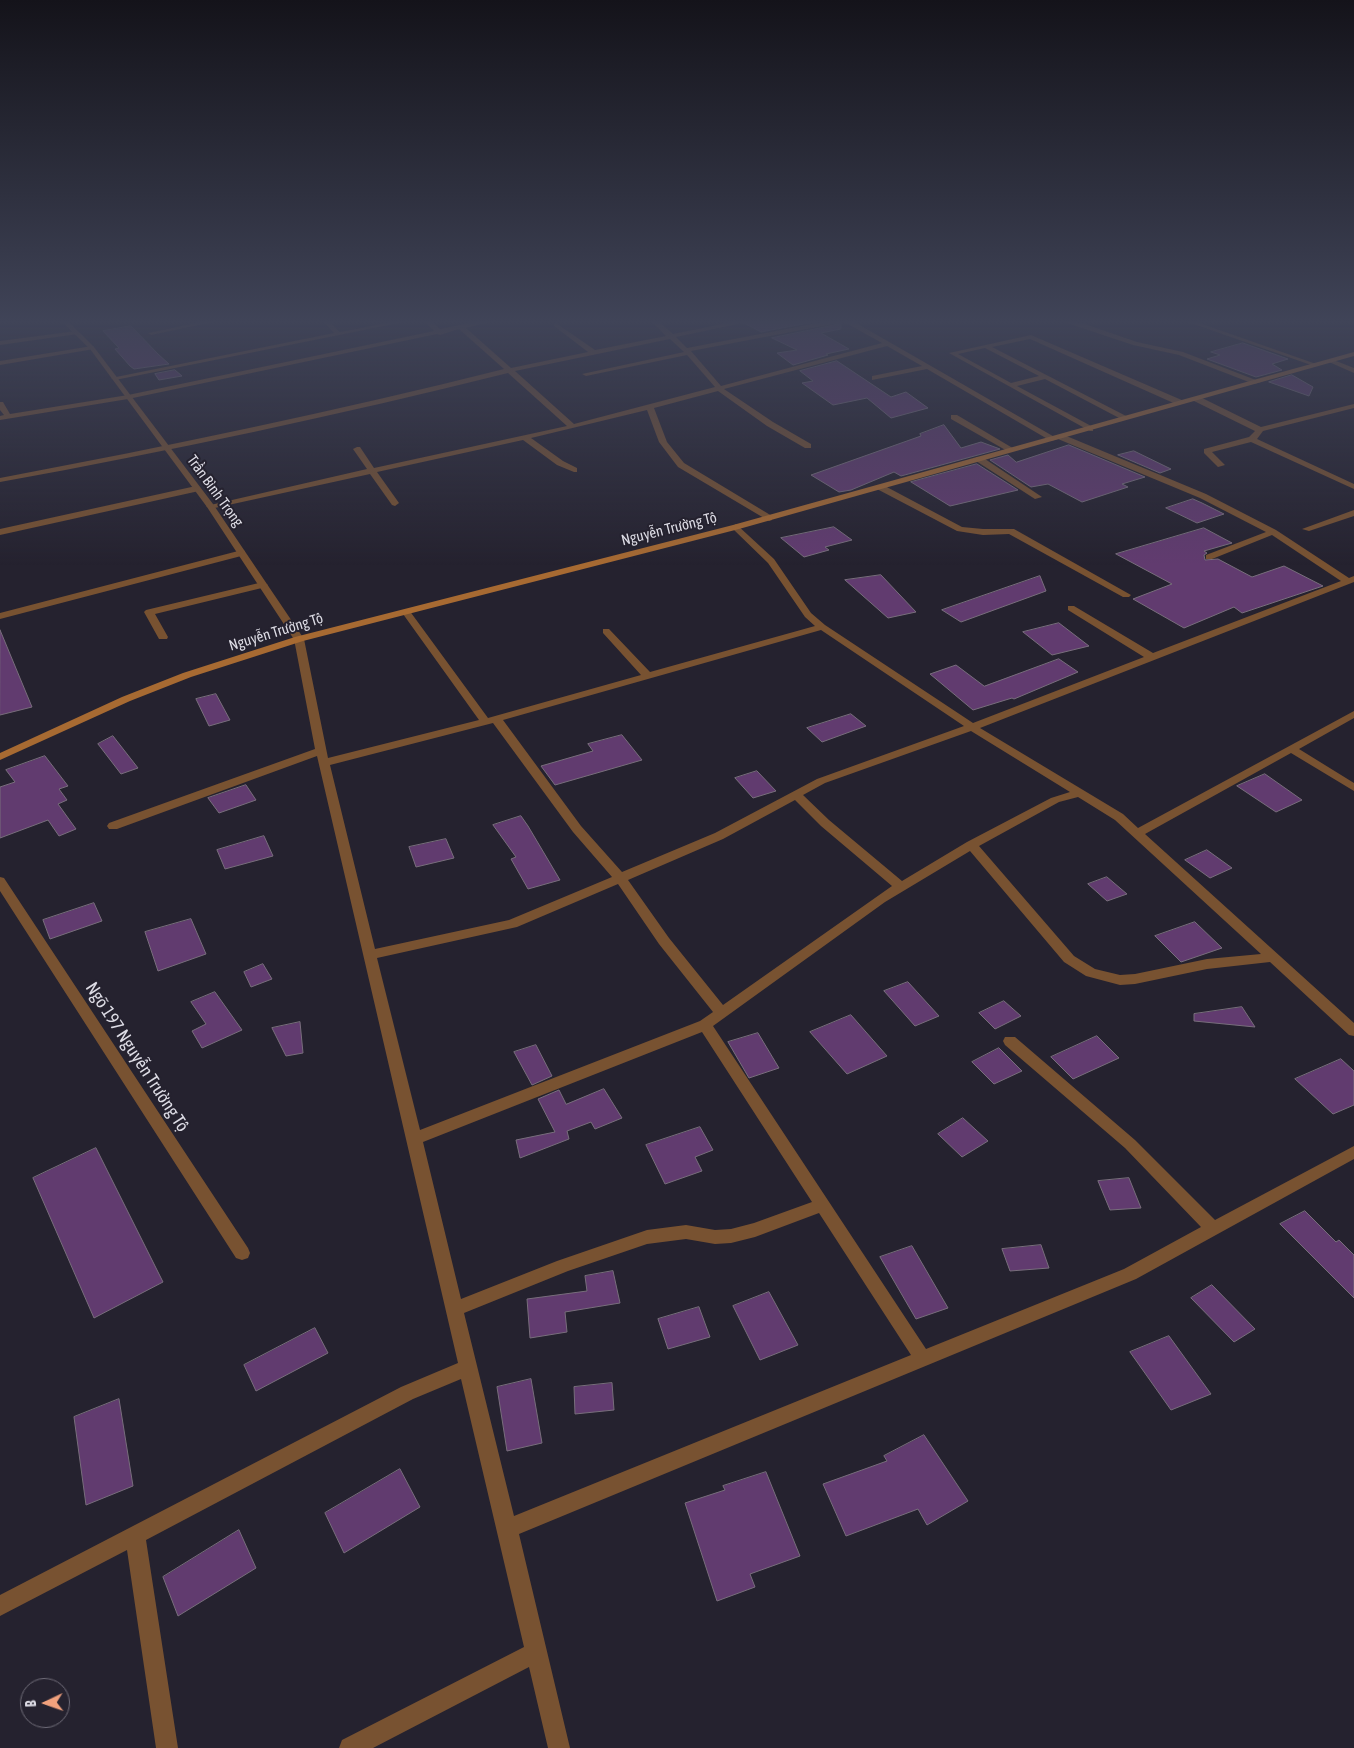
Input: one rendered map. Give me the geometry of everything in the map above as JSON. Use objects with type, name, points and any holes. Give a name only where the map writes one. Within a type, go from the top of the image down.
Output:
[{"type":"main road","name":"Nguyễn Trường Tộ","points":[[0,757],[126,699],[187,675],[299,639],[770,518],[1187,402]]},
{"type":"street","points":[[0,404],[4,417],[100,402]]},
{"type":"street","name":"Trần Bình Trọng","points":[[132,402],[210,506],[299,639]]},
{"type":"street","points":[[0,480],[168,449],[384,402]]},
{"type":"street","points":[[545,402],[573,427]]},
{"type":"street","points":[[210,506],[525,438],[670,402]]},
{"type":"street","points":[[739,402],[770,424],[808,446]]},
{"type":"street","points":[[991,402],[1057,438],[1203,496],[1273,532],[1351,580]]},
{"type":"street","points":[[1040,402],[1090,429]]},
{"type":"street","points":[[1094,402],[1126,418]]},
{"type":"street","points":[[1203,402],[1260,430]]},
{"type":"street","points":[[1252,439],[1260,430],[1354,406]]},
{"type":"street","points":[[650,407],[663,442],[681,465],[770,518]]},
{"type":"street","points":[[954,417],[1012,450]]},
{"type":"street","points":[[525,438],[555,462],[574,470]]},
{"type":"street","points":[[1221,465],[1207,451],[1252,439],[1354,487]]},
{"type":"street","points":[[356,449],[394,503]]},
{"type":"street","points":[[979,459],[1038,497]]},
{"type":"street","points":[[880,487],[960,529],[982,532],[1011,531],[1126,595]]},
{"type":"street","points":[[0,532],[196,489]]},
{"type":"street","points":[[1306,529],[1354,513]]},
{"type":"street","points":[[736,527],[771,561],[808,615],[822,627],[972,727],[1119,817],[1354,1031]]},
{"type":"street","points":[[1209,557],[1273,532]]},
{"type":"street","points":[[0,616],[242,553]]},
{"type":"street","points":[[370,955],[512,924],[719,836],[822,781],[972,727],[1351,580]]},
{"type":"street","points":[[163,637],[149,612],[263,585]]},
{"type":"street","points":[[1071,608],[1152,658]]},
{"type":"street","points":[[406,612],[577,829],[620,878],[664,941],[722,1013]]},
{"type":"street","points":[[112,826],[322,757],[491,721],[822,627]]},
{"type":"street","points":[[606,631],[648,677]]},
{"type":"street","points":[[299,639],[322,757],[455,1309],[467,1368],[507,1529],[534,1652],[559,1748]]},
{"type":"street","points":[[1137,833],[1354,714]]},
{"type":"street","points":[[1292,748],[1354,788]]},
{"type":"street","points":[[414,1138],[705,1025],[900,886],[1055,800],[1080,793]]},
{"type":"street","points":[[796,795],[825,823],[900,886]]},
{"type":"street","points":[[972,845],[1069,959],[1091,973],[1120,980],[1135,979],[1207,964],[1273,957]]},
{"type":"street","name":"Ngõ 197 Nguyễn Trường Tộ","points":[[0,881],[242,1253]]},
{"type":"street","points":[[705,1025],[923,1359]]},
{"type":"street","points":[[1010,1041],[1130,1144],[1213,1228]]},
{"type":"street","points":[[507,1529],[1130,1274],[1354,1152]]},
{"type":"street","points":[[455,1309],[563,1266],[647,1237],[686,1232],[715,1237],[731,1236],[755,1230],[823,1205]]},
{"type":"street","points":[[0,1606],[407,1393],[467,1368]]},
{"type":"street","points":[[135,1536],[167,1748]]},
{"type":"street","points":[[350,1748],[534,1652]]},
{"type":"building","points":[[828,402],[850,402],[833,405]]},
{"type":"building","points":[[871,402],[919,402],[928,408],[891,418]]},
{"type":"building","points":[[944,425],[961,448],[981,442],[1000,449],[901,476],[894,472],[851,490],[839,492],[811,475],[921,436],[920,434]]},
{"type":"building","points":[[1069,445],[1145,477],[1122,484],[1128,487],[1082,502],[1048,484],[1031,487],[990,460],[1008,455],[1016,462]]},
{"type":"building","points":[[1134,451],[1171,469],[1160,473],[1118,455]]},
{"type":"building","points":[[977,464],[1018,490],[950,506],[911,482]]},
{"type":"building","points":[[1193,499],[1224,514],[1197,523],[1166,508]]},
{"type":"building","points":[[834,527],[852,540],[825,547],[829,550],[804,557],[781,538]]},
{"type":"building","points":[[1204,528],[1232,543],[1204,551],[1207,553],[1204,555],[1205,560],[1218,559],[1252,577],[1284,566],[1323,586],[1242,613],[1234,607],[1184,628],[1133,599],[1172,584],[1116,554]]},
{"type":"building","points":[[881,575],[916,612],[888,618],[845,580]]},
{"type":"building","points":[[1040,576],[1046,591],[961,622],[942,610]]},
{"type":"building","points":[[1059,623],[1089,646],[1052,655],[1023,632]]},
{"type":"building","points":[[0,630],[32,707],[0,715]]},
{"type":"building","points":[[1059,659],[1078,672],[1014,699],[973,710],[930,674],[956,665],[984,686]]},
{"type":"building","points":[[216,694],[230,720],[209,726],[196,699]]},
{"type":"building","points":[[851,714],[866,726],[822,742],[807,728]]},
{"type":"building","points":[[622,735],[642,760],[555,785],[541,766],[593,751],[588,744]]},
{"type":"building","points":[[113,736],[138,768],[121,774],[98,744]]},
{"type":"building","points":[[45,756],[68,786],[59,789],[67,800],[58,804],[76,829],[59,836],[48,820],[0,838],[0,787],[15,782],[6,770]]},
{"type":"building","points":[[757,771],[776,791],[753,798],[735,778]]},
{"type":"building","points":[[1265,774],[1302,800],[1276,812],[1237,786]]},
{"type":"building","points":[[246,785],[256,800],[219,813],[208,798]]},
{"type":"building","points":[[521,816],[560,880],[528,889],[511,859],[516,857],[493,825]]},
{"type":"building","points":[[264,836],[273,856],[225,869],[217,850]]},
{"type":"building","points":[[446,839],[454,858],[416,867],[409,847]]},
{"type":"building","points":[[1207,850],[1232,868],[1210,878],[1185,860]]},
{"type":"building","points":[[1107,877],[1127,894],[1107,901],[1088,884]]},
{"type":"building","points":[[94,903],[102,921],[50,939],[43,920]]},
{"type":"building","points":[[191,919],[206,954],[158,971],[145,932]]},
{"type":"building","points":[[1195,922],[1222,948],[1181,962],[1155,936]]},
{"type":"building","points":[[263,964],[272,979],[251,987],[244,972]]},
{"type":"building","points":[[908,982],[939,1016],[915,1026],[884,991]]},
{"type":"building","points":[[215,992],[242,1030],[202,1048],[192,1031],[206,1024],[191,1002]]},
{"type":"building","points":[[1004,1001],[1021,1016],[995,1029],[979,1013]]},
{"type":"building","points":[[1242,1007],[1255,1027],[1194,1021],[1194,1014]]},
{"type":"building","points":[[851,1015],[887,1056],[847,1074],[810,1032]]},
{"type":"building","points":[[300,1022],[303,1053],[286,1056],[272,1028]]},
{"type":"building","points":[[758,1033],[779,1068],[749,1078],[728,1042]]},
{"type":"building","points":[[1097,1036],[1119,1058],[1073,1079],[1051,1057]]},
{"type":"building","points":[[536,1045],[552,1076],[532,1085],[514,1052]]},
{"type":"building","points":[[999,1048],[1022,1071],[994,1084],[972,1062]]},
{"type":"building","points":[[1341,1059],[1354,1071],[1354,1105],[1333,1114],[1295,1079]]},
{"type":"building","points":[[604,1089],[622,1118],[595,1129],[591,1122],[567,1131],[569,1139],[520,1158],[516,1140],[555,1132],[538,1099],[559,1090],[566,1104]]},
{"type":"building","points":[[963,1118],[988,1141],[962,1157],[938,1134]]},
{"type":"building","points":[[700,1127],[713,1150],[695,1157],[702,1171],[665,1184],[646,1145]]},
{"type":"building","points":[[96,1148],[163,1282],[94,1318],[33,1178]]},
{"type":"building","points":[[1129,1178],[1141,1208],[1110,1210],[1098,1181]]},
{"type":"building","points":[[1305,1211],[1336,1242],[1339,1240],[1354,1255],[1354,1298],[1280,1224]]},
{"type":"building","points":[[1041,1245],[1049,1268],[1010,1271],[1002,1249]]},
{"type":"building","points":[[912,1246],[948,1308],[916,1319],[880,1257]]},
{"type":"building","points":[[613,1271],[620,1303],[565,1312],[567,1332],[530,1338],[527,1299],[587,1291],[585,1276]]},
{"type":"building","points":[[1212,1285],[1255,1329],[1234,1342],[1191,1298]]},
{"type":"building","points":[[769,1292],[798,1345],[760,1360],[733,1306]]},
{"type":"building","points":[[699,1307],[710,1337],[668,1349],[658,1319]]},
{"type":"building","points":[[315,1328],[328,1353],[256,1391],[244,1365]]},
{"type":"building","points":[[1169,1336],[1211,1394],[1171,1410],[1130,1352]]},
{"type":"building","points":[[531,1379],[542,1443],[507,1451],[497,1387]]},
{"type":"building","points":[[612,1383],[614,1410],[575,1414],[574,1387]]},
{"type":"building","points":[[119,1399],[133,1486],[86,1505],[74,1417]]},
{"type":"building","points":[[924,1435],[968,1501],[927,1525],[918,1509],[846,1536],[823,1484],[887,1461],[884,1456]]},
{"type":"building","points":[[400,1469],[420,1507],[344,1553],[325,1513]]},
{"type":"building","points":[[766,1472],[800,1556],[750,1574],[755,1587],[717,1601],[685,1503],[725,1490],[723,1486]]},
{"type":"building","points":[[239,1530],[256,1568],[178,1616],[163,1577]]}]
